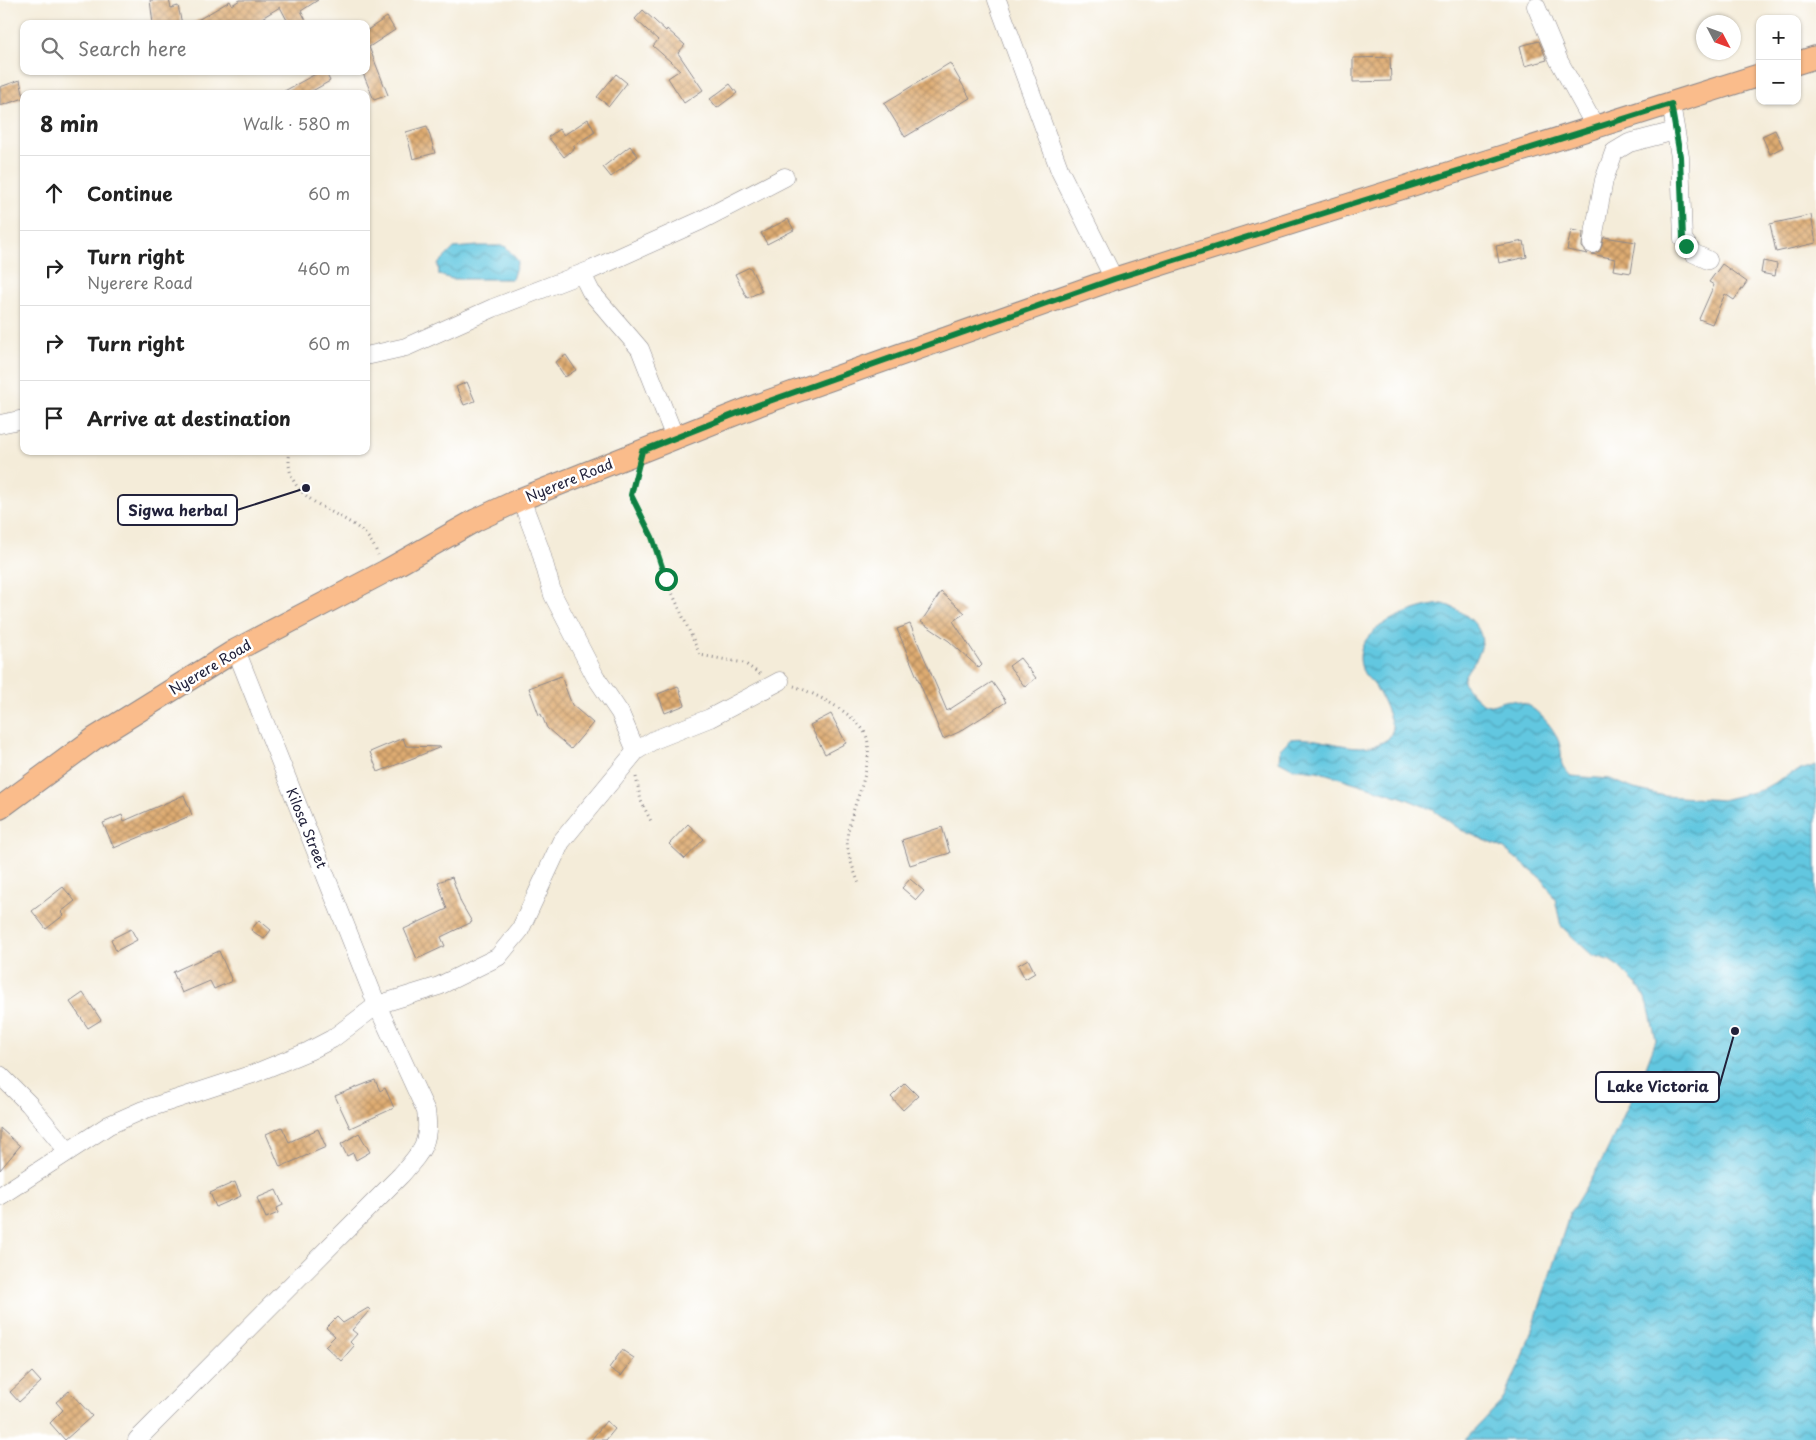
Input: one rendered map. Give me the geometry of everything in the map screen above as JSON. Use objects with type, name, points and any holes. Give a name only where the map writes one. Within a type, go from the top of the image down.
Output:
[{"type":"main road","points":[[1801,62],[1816,57]]},
{"type":"main road","name":"Nyerere Road","points":[[0,808],[95,738],[236,650],[386,571],[476,520],[521,499],[758,405],[1114,279],[1756,76]]},
{"type":"street","points":[[997,0],[1060,171],[1114,279]]},
{"type":"street","points":[[1536,6],[1559,61],[1596,128]]},
{"type":"street","points":[[1671,104],[1682,178],[1683,239],[1686,246],[1693,253],[1708,260]]},
{"type":"street","points":[[1592,244],[1604,180],[1614,152],[1630,143],[1675,131]]},
{"type":"street","points":[[370,355],[406,347],[493,308],[582,274],[700,221],[785,177]]},
{"type":"street","points":[[582,274],[591,292],[640,349],[675,438]]},
{"type":"street","points":[[0,424],[20,420]]},
{"type":"street","points":[[521,499],[540,549],[553,595],[595,676],[620,713],[636,751]]},
{"type":"street","name":"Kilosa Street","points":[[136,1440],[401,1175],[424,1148],[429,1127],[426,1111],[377,1005],[236,650]]},
{"type":"street","points":[[0,1196],[67,1150],[109,1125],[143,1110],[253,1074],[309,1051],[332,1039],[377,1005],[439,986],[498,957],[520,930],[561,842],[636,751],[654,740],[710,718],[780,681]]},
{"type":"street","points":[[0,1075],[29,1104],[67,1150]]},
{"type":"path","points":[[642,451],[631,495],[652,537],[666,579],[700,656],[744,663],[762,675],[812,693],[862,726],[868,739],[866,773],[847,838],[849,858],[859,884]]},
{"type":"path","points":[[290,455],[289,474],[296,484],[319,506],[363,532],[372,542],[386,571]]},
{"type":"path","points":[[636,751],[635,771],[641,801],[651,821]]},
{"type":"water","points":[[505,246],[518,261],[512,279],[452,279],[439,275],[438,264],[454,248]]},
{"type":"water","points":[[1443,604],[1458,610],[1472,620],[1481,634],[1480,651],[1466,673],[1463,682],[1474,696],[1485,704],[1491,705],[1512,700],[1525,704],[1536,711],[1554,731],[1560,746],[1562,764],[1571,776],[1610,779],[1634,789],[1665,796],[1722,800],[1761,790],[1792,773],[1816,765],[1816,1440],[1465,1440],[1502,1401],[1522,1360],[1570,1213],[1604,1157],[1644,1072],[1656,1040],[1648,1004],[1640,988],[1618,966],[1609,960],[1592,955],[1561,926],[1555,899],[1543,880],[1503,848],[1461,830],[1433,810],[1404,798],[1317,771],[1292,768],[1279,761],[1280,749],[1290,739],[1303,738],[1354,747],[1366,747],[1378,744],[1389,738],[1393,729],[1388,712],[1375,686],[1363,671],[1360,656],[1364,644],[1373,632],[1400,615]]},
{"type":"building","points":[[150,0],[169,0],[171,8],[178,6],[181,20],[152,20]]},
{"type":"building","points":[[240,0],[318,0],[301,11],[306,20],[287,20],[280,7],[259,20],[198,20],[230,1],[232,5]]},
{"type":"building","points":[[643,10],[685,45],[678,53],[703,90],[684,103],[668,78],[680,70],[653,46],[658,40],[635,19]]},
{"type":"building","points":[[387,17],[395,30],[370,46],[370,28]]},
{"type":"building","points":[[1539,41],[1547,60],[1525,66],[1520,46]]},
{"type":"building","points":[[370,50],[388,95],[374,100],[364,75],[370,75]]},
{"type":"building","points":[[1390,57],[1391,81],[1353,82],[1353,58]]},
{"type":"building","points":[[950,63],[970,98],[905,137],[884,103]]},
{"type":"building","points":[[616,74],[627,83],[609,106],[597,97]]},
{"type":"building","points":[[314,75],[327,75],[330,81],[314,90],[286,90]]},
{"type":"building","points":[[20,80],[22,90],[20,90],[20,99],[0,106],[0,87]]},
{"type":"building","points":[[730,84],[737,93],[717,108],[710,99]]},
{"type":"building","points":[[588,119],[595,132],[573,146],[575,148],[564,157],[548,137],[559,129],[564,135]]},
{"type":"building","points":[[427,126],[435,153],[413,159],[406,132]]},
{"type":"building","points":[[1775,130],[1783,147],[1770,154],[1762,136]]},
{"type":"building","points":[[630,146],[638,156],[611,177],[603,167]]},
{"type":"building","points":[[1811,215],[1816,243],[1776,252],[1770,224]]},
{"type":"building","points":[[788,219],[794,230],[767,244],[761,233]]},
{"type":"building","points":[[1571,230],[1583,232],[1582,247],[1588,254],[1567,250]]},
{"type":"building","points":[[1604,237],[1636,242],[1631,273],[1613,270],[1615,259],[1592,254],[1600,251]]},
{"type":"building","points":[[1524,241],[1527,257],[1499,263],[1496,246]]},
{"type":"building","points":[[1763,261],[1777,264],[1775,276],[1761,273]]},
{"type":"building","points":[[1722,264],[1747,282],[1734,300],[1725,294],[1712,324],[1699,319],[1714,285],[1709,282]]},
{"type":"building","points":[[750,267],[762,291],[747,298],[735,274]]},
{"type":"building","points":[[566,355],[576,370],[565,377],[555,362]]},
{"type":"building","points":[[467,382],[475,401],[464,405],[456,387]]},
{"type":"building","points":[[941,592],[965,613],[953,621],[982,665],[979,668],[949,641],[921,622]]},
{"type":"building","points":[[910,624],[947,711],[992,682],[1006,702],[959,732],[943,739],[897,629]]},
{"type":"building","points":[[1020,658],[1036,678],[1025,687],[1009,666]]},
{"type":"building","points":[[561,676],[572,705],[593,723],[571,749],[547,728],[541,714],[539,715],[529,688]]},
{"type":"building","points":[[678,686],[685,705],[665,713],[658,694]]},
{"type":"building","points":[[831,714],[846,743],[825,754],[810,725]]},
{"type":"building","points":[[403,738],[406,746],[441,747],[378,772],[370,752]]},
{"type":"building","points":[[184,795],[192,815],[114,848],[103,823],[122,815],[124,821]]},
{"type":"building","points":[[688,824],[704,839],[685,859],[669,844]]},
{"type":"building","points":[[942,827],[950,853],[910,865],[902,840]]},
{"type":"building","points":[[452,877],[461,903],[472,922],[441,937],[445,946],[417,959],[404,929],[447,909],[438,882]]},
{"type":"building","points":[[910,879],[924,891],[916,900],[902,888]]},
{"type":"building","points":[[63,887],[75,901],[61,912],[64,915],[46,929],[32,911]]},
{"type":"building","points":[[259,920],[271,930],[264,939],[251,930]]},
{"type":"building","points":[[131,929],[137,940],[116,951],[111,939]]},
{"type":"building","points":[[219,951],[232,981],[214,989],[210,981],[182,993],[173,972]]},
{"type":"building","points":[[1028,959],[1035,973],[1025,979],[1018,965]]},
{"type":"building","points":[[83,993],[101,1020],[88,1028],[70,1002]]},
{"type":"building","points":[[375,1080],[380,1091],[385,1088],[394,1108],[350,1128],[335,1096]]},
{"type":"building","points":[[905,1083],[918,1096],[903,1110],[891,1097]]},
{"type":"building","points":[[282,1127],[289,1142],[318,1129],[326,1147],[280,1167],[266,1134]]},
{"type":"building","points":[[0,1128],[20,1146],[0,1170]]},
{"type":"building","points":[[359,1133],[370,1152],[356,1160],[353,1153],[347,1156],[341,1144]]},
{"type":"building","points":[[235,1182],[241,1196],[216,1207],[210,1193]]},
{"type":"building","points":[[276,1190],[283,1205],[277,1208],[278,1213],[266,1218],[257,1198]]},
{"type":"building","points":[[368,1308],[370,1310],[352,1330],[357,1334],[350,1342],[354,1346],[341,1361],[325,1346],[335,1336],[326,1328],[337,1317],[343,1323]]},
{"type":"building","points":[[622,1350],[634,1358],[621,1376],[609,1368]]},
{"type":"building","points":[[32,1372],[41,1382],[19,1402],[10,1392]]},
{"type":"building","points":[[69,1391],[92,1416],[65,1440],[50,1423],[63,1410],[56,1402]]},
{"type":"building","points":[[606,1421],[615,1429],[606,1440],[591,1440]]},
{"type":"place","name":"Sigwa herbal","points":[[306,488]]},
{"type":"place","name":"Lake Victoria","points":[[1735,1031]]},
{"type":"route","points":[[666,579],[652,537],[640,517],[631,495],[642,451],[758,405],[1114,279],[1671,104],[1680,156],[1683,239],[1686,246]]}]
